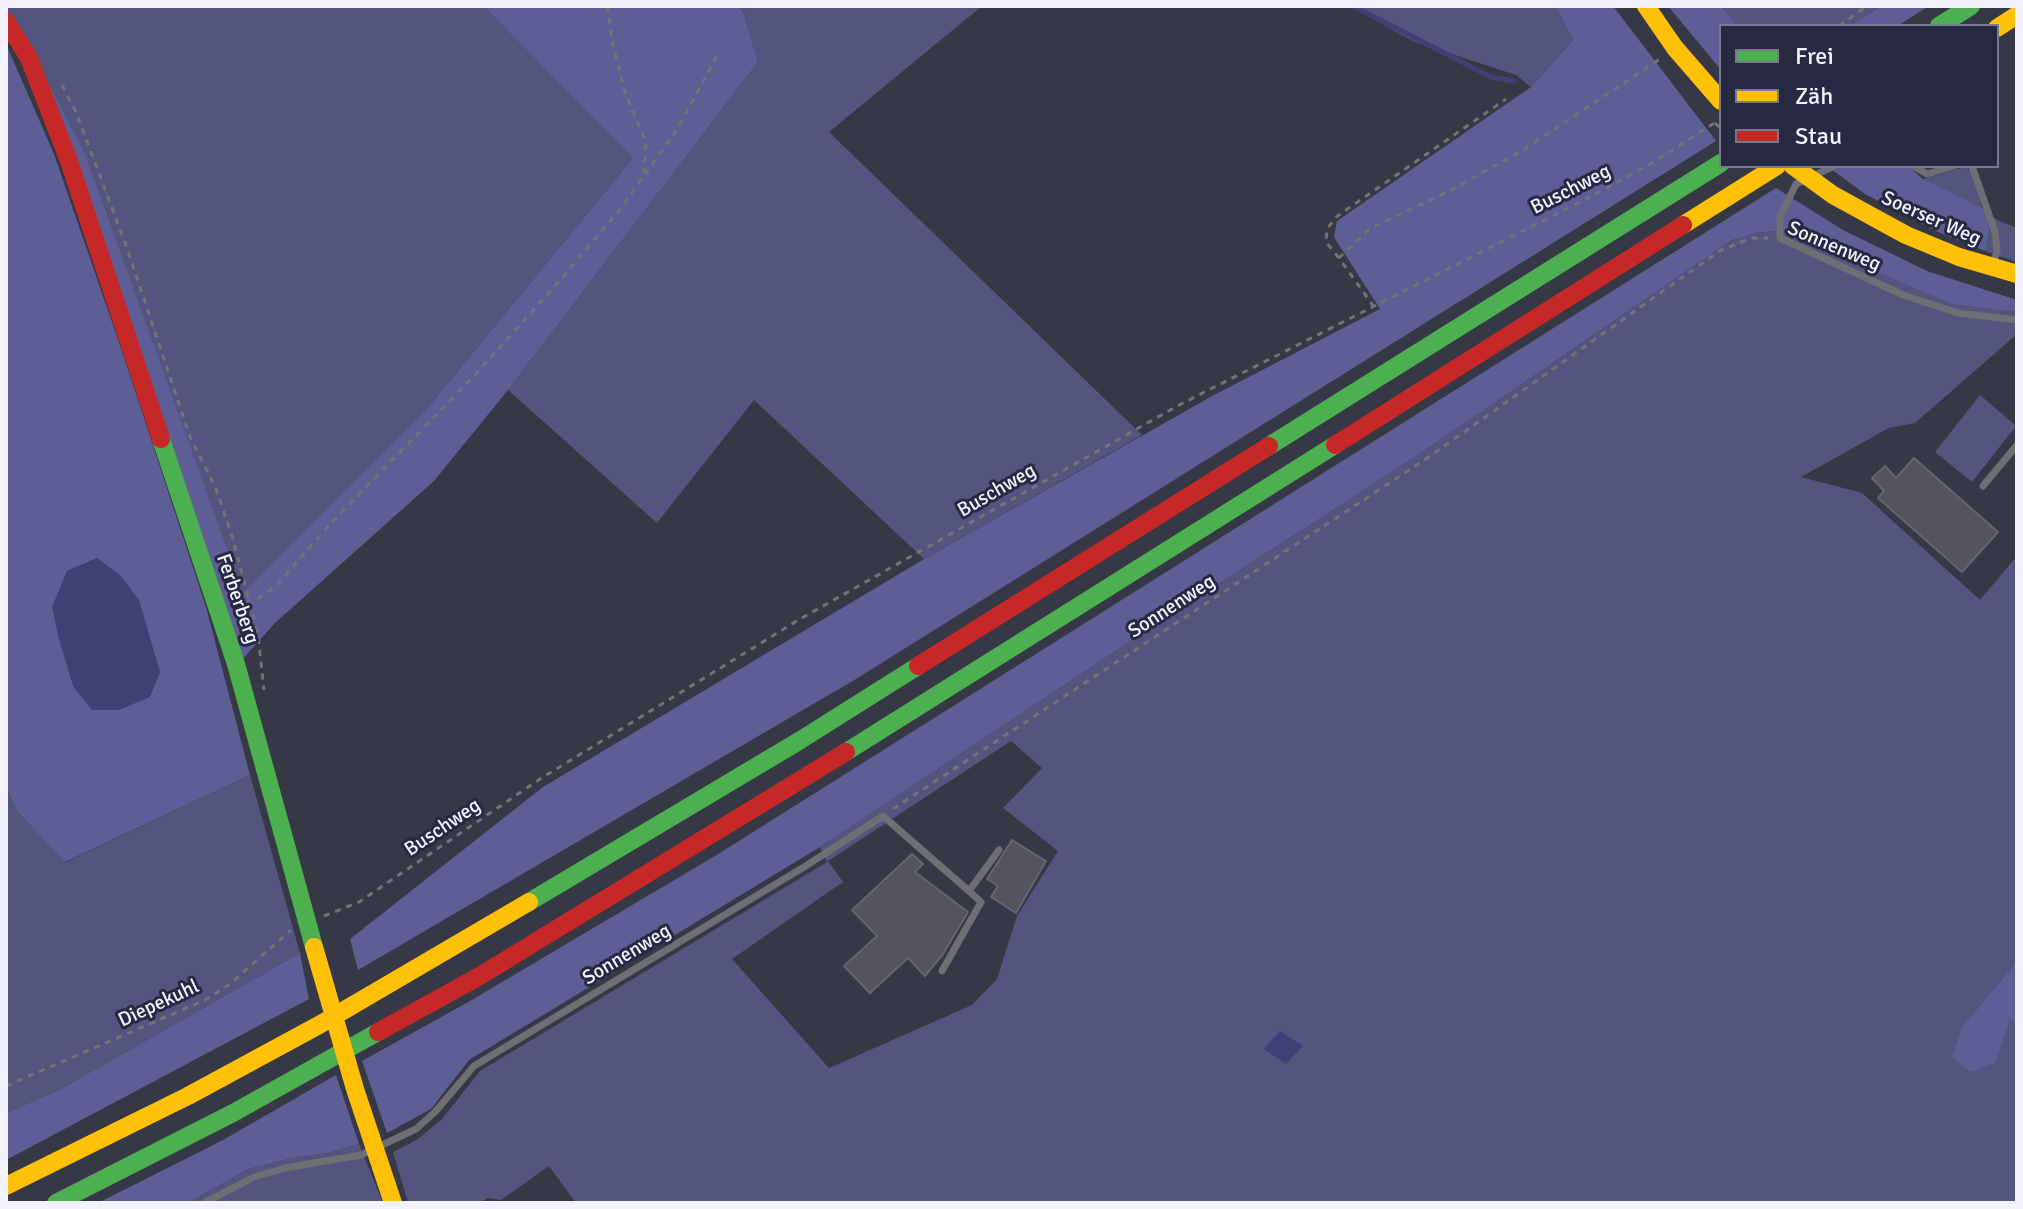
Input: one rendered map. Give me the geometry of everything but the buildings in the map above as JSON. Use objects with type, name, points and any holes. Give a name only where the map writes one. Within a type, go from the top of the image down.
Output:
[{"type":"main road","points":[[1646,6],[1719,99]]},
{"type":"main road","points":[[1942,24],[1971,6]]},
{"type":"main road","points":[[1999,27],[2017,15]]},
{"type":"main road","name":"Ferberberg","points":[[6,21],[29,58],[69,161],[236,664],[323,980],[393,1203]]},
{"type":"main road","points":[[6,1186],[188,1096],[470,938],[812,733],[1719,164]]},
{"type":"main road","points":[[56,1203],[233,1113],[478,977],[821,768],[1774,168]]},
{"type":"main road","name":"Soerser Weg","points":[[1796,168],[1833,195],[1906,235],[1992,268],[2017,274]]},
{"type":"lane","points":[[1780,238],[1780,217],[1796,184],[1830,168]]},
{"type":"lane","points":[[1916,168],[1927,174],[1947,168]]},
{"type":"lane","points":[[1973,168],[1995,232],[1997,252],[1992,268]]},
{"type":"lane","name":"Sonnenweg","points":[[1780,238],[1903,295],[1958,313],[2017,320]]},
{"type":"lane","points":[[1983,486],[2017,445]]},
{"type":"lane","points":[[883,816],[981,902],[942,971]]},
{"type":"lane","name":"Sonnenweg","points":[[204,1203],[254,1177],[375,1150],[416,1129],[435,1112],[474,1066],[883,816]]},
{"type":"lane","points":[[969,891],[999,850]]},
{"type":"path","points":[[607,6],[625,92],[646,143],[644,173]]},
{"type":"path","points":[[1842,24],[1867,6]]},
{"type":"path","points":[[210,587],[234,600],[251,603],[275,587],[331,523],[473,377],[621,208],[678,128],[718,54]]},
{"type":"path","points":[[1339,258],[1369,229],[1451,190],[1523,150],[1660,59]]},
{"type":"path","points":[[62,85],[76,112],[127,248],[190,437],[215,486],[251,603],[266,704]]},
{"type":"path","points":[[1374,307],[1326,242],[1327,229],[1336,217],[1506,99]]},
{"type":"path","name":"Buschweg","points":[[307,922],[359,902],[540,779],[813,612],[1181,404],[1588,198],[1652,163],[1719,119]]},
{"type":"path","name":"Sonnenweg","points":[[883,816],[1426,459],[1721,250],[1752,238],[1780,238]]},
{"type":"path","name":"Diepekuhl","points":[[6,1086],[205,1000],[230,984],[294,927],[307,922]]},
{"type":"shaded area","points":[[6,6],[483,6],[633,158],[425,411],[243,594],[85,153],[34,54],[6,14]]},
{"type":"shaded area","points":[[483,6],[736,6],[743,11],[758,62],[508,390],[434,481],[275,623],[240,662],[34,54],[85,153],[243,593],[425,411],[633,158]]},
{"type":"shaded area","points":[[736,6],[982,6],[829,132],[1142,435],[924,559],[754,400],[657,523],[508,390],[758,62],[743,11]]},
{"type":"shaded area","points":[[1349,6],[1555,6],[1573,40],[1531,87],[1516,75],[1415,42]]},
{"type":"shaded area","points":[[1555,6],[1613,6],[1716,141],[856,679],[358,970],[350,939],[543,787],[924,559],[1214,395],[1380,309],[1334,237],[1337,221],[1531,87],[1573,40]]},
{"type":"shaded area","points":[[1668,6],[1721,6],[1735,24],[1719,24],[1719,68]]},
{"type":"shaded area","points":[[1721,6],[1882,6],[1853,24],[1735,24]]},
{"type":"shaded area","points":[[1882,6],[1929,6],[1900,24],[1853,24]]},
{"type":"shaded area","points":[[6,44],[54,154],[123,354],[206,607],[250,775],[65,862],[17,811],[6,787]]},
{"type":"shaded area","points":[[1830,168],[1910,168],[1923,179],[1982,208],[1990,227],[1985,251],[1938,232],[1865,194]]},
{"type":"shaded area","points":[[1961,168],[1972,171],[1982,208],[1997,220],[2017,228],[2017,262],[1985,251],[1990,227],[1923,179]]},
{"type":"shaded area","points":[[1776,188],[1843,230],[1927,271],[2017,300],[2017,312],[1953,304],[1869,269],[1791,229],[1732,240],[1415,457],[820,847],[469,1060],[431,1109],[387,1133],[362,1061],[715,856]]},
{"type":"shaded area","points":[[1791,229],[1869,269],[1953,303],[2017,312],[2017,334],[1915,423],[1889,428],[1801,477],[1862,493],[1980,600],[2017,556],[2017,961],[1962,1027],[2010,1020],[2017,1023],[2017,1203],[576,1203],[549,1166],[501,1200],[487,1198],[482,1203],[408,1203],[393,1152],[418,1139],[442,1119],[480,1071],[827,862],[820,847],[1415,457],[1732,240]],"holes":[[[1011,741],[1042,768],[1003,808],[1058,851],[1017,916],[997,979],[972,1005],[829,1068],[732,959],[843,882],[828,861]]]},
{"type":"shaded area","points":[[1980,395],[2016,426],[1972,482],[1935,452]]},
{"type":"shaded area","points":[[97,558],[121,576],[139,600],[160,672],[150,697],[119,710],[92,710],[73,686],[52,607],[67,571]]},
{"type":"shaded area","points":[[250,775],[300,953],[59,1090],[6,1113],[6,787],[17,811],[66,862]]},
{"type":"shaded area","points":[[300,953],[309,999],[6,1160],[6,1113],[59,1090]]},
{"type":"shaded area","points":[[2017,961],[2017,1023],[2010,1020],[1995,1063],[1971,1072],[1952,1058],[1962,1027]]},
{"type":"shaded area","points":[[1280,1031],[1303,1046],[1286,1064],[1264,1049]]},
{"type":"shaded area","points":[[336,1075],[359,1144],[248,1169],[188,1203],[98,1203],[223,1140]]},
{"type":"shaded area","points":[[359,1144],[383,1203],[188,1203],[248,1169]]},
{"type":"waterway","points":[[1353,6],[1491,77],[1514,81]]},
{"type":"traffic: fast","points":[[1942,24],[1971,6]]},
{"type":"traffic: fast","points":[[1269,446],[1719,164]]},
{"type":"traffic: fast","points":[[161,439],[236,664],[314,947]]},
{"type":"traffic: fast","points":[[846,752],[1335,445]]},
{"type":"traffic: fast","points":[[529,902],[918,666]]},
{"type":"traffic: fast","points":[[56,1203],[233,1113],[378,1032]]},
{"type":"traffic: slow","points":[[1646,6],[1675,48],[1719,99]]},
{"type":"traffic: slow","points":[[1999,27],[2017,15]]},
{"type":"traffic: slow","points":[[1683,225],[1774,168]]},
{"type":"traffic: slow","points":[[1796,168],[1833,195],[1906,235],[1959,257],[2017,274]]},
{"type":"traffic: slow","points":[[6,1186],[188,1096],[319,1025],[529,902]]},
{"type":"traffic: slow","points":[[314,947],[355,1089],[393,1203]]},
{"type":"traffic: jam","points":[[6,21],[29,58],[69,161],[161,439]]},
{"type":"traffic: jam","points":[[1335,445],[1683,225]]},
{"type":"traffic: jam","points":[[918,666],[1269,446]]},
{"type":"traffic: jam","points":[[378,1032],[478,977],[846,752]]}]
